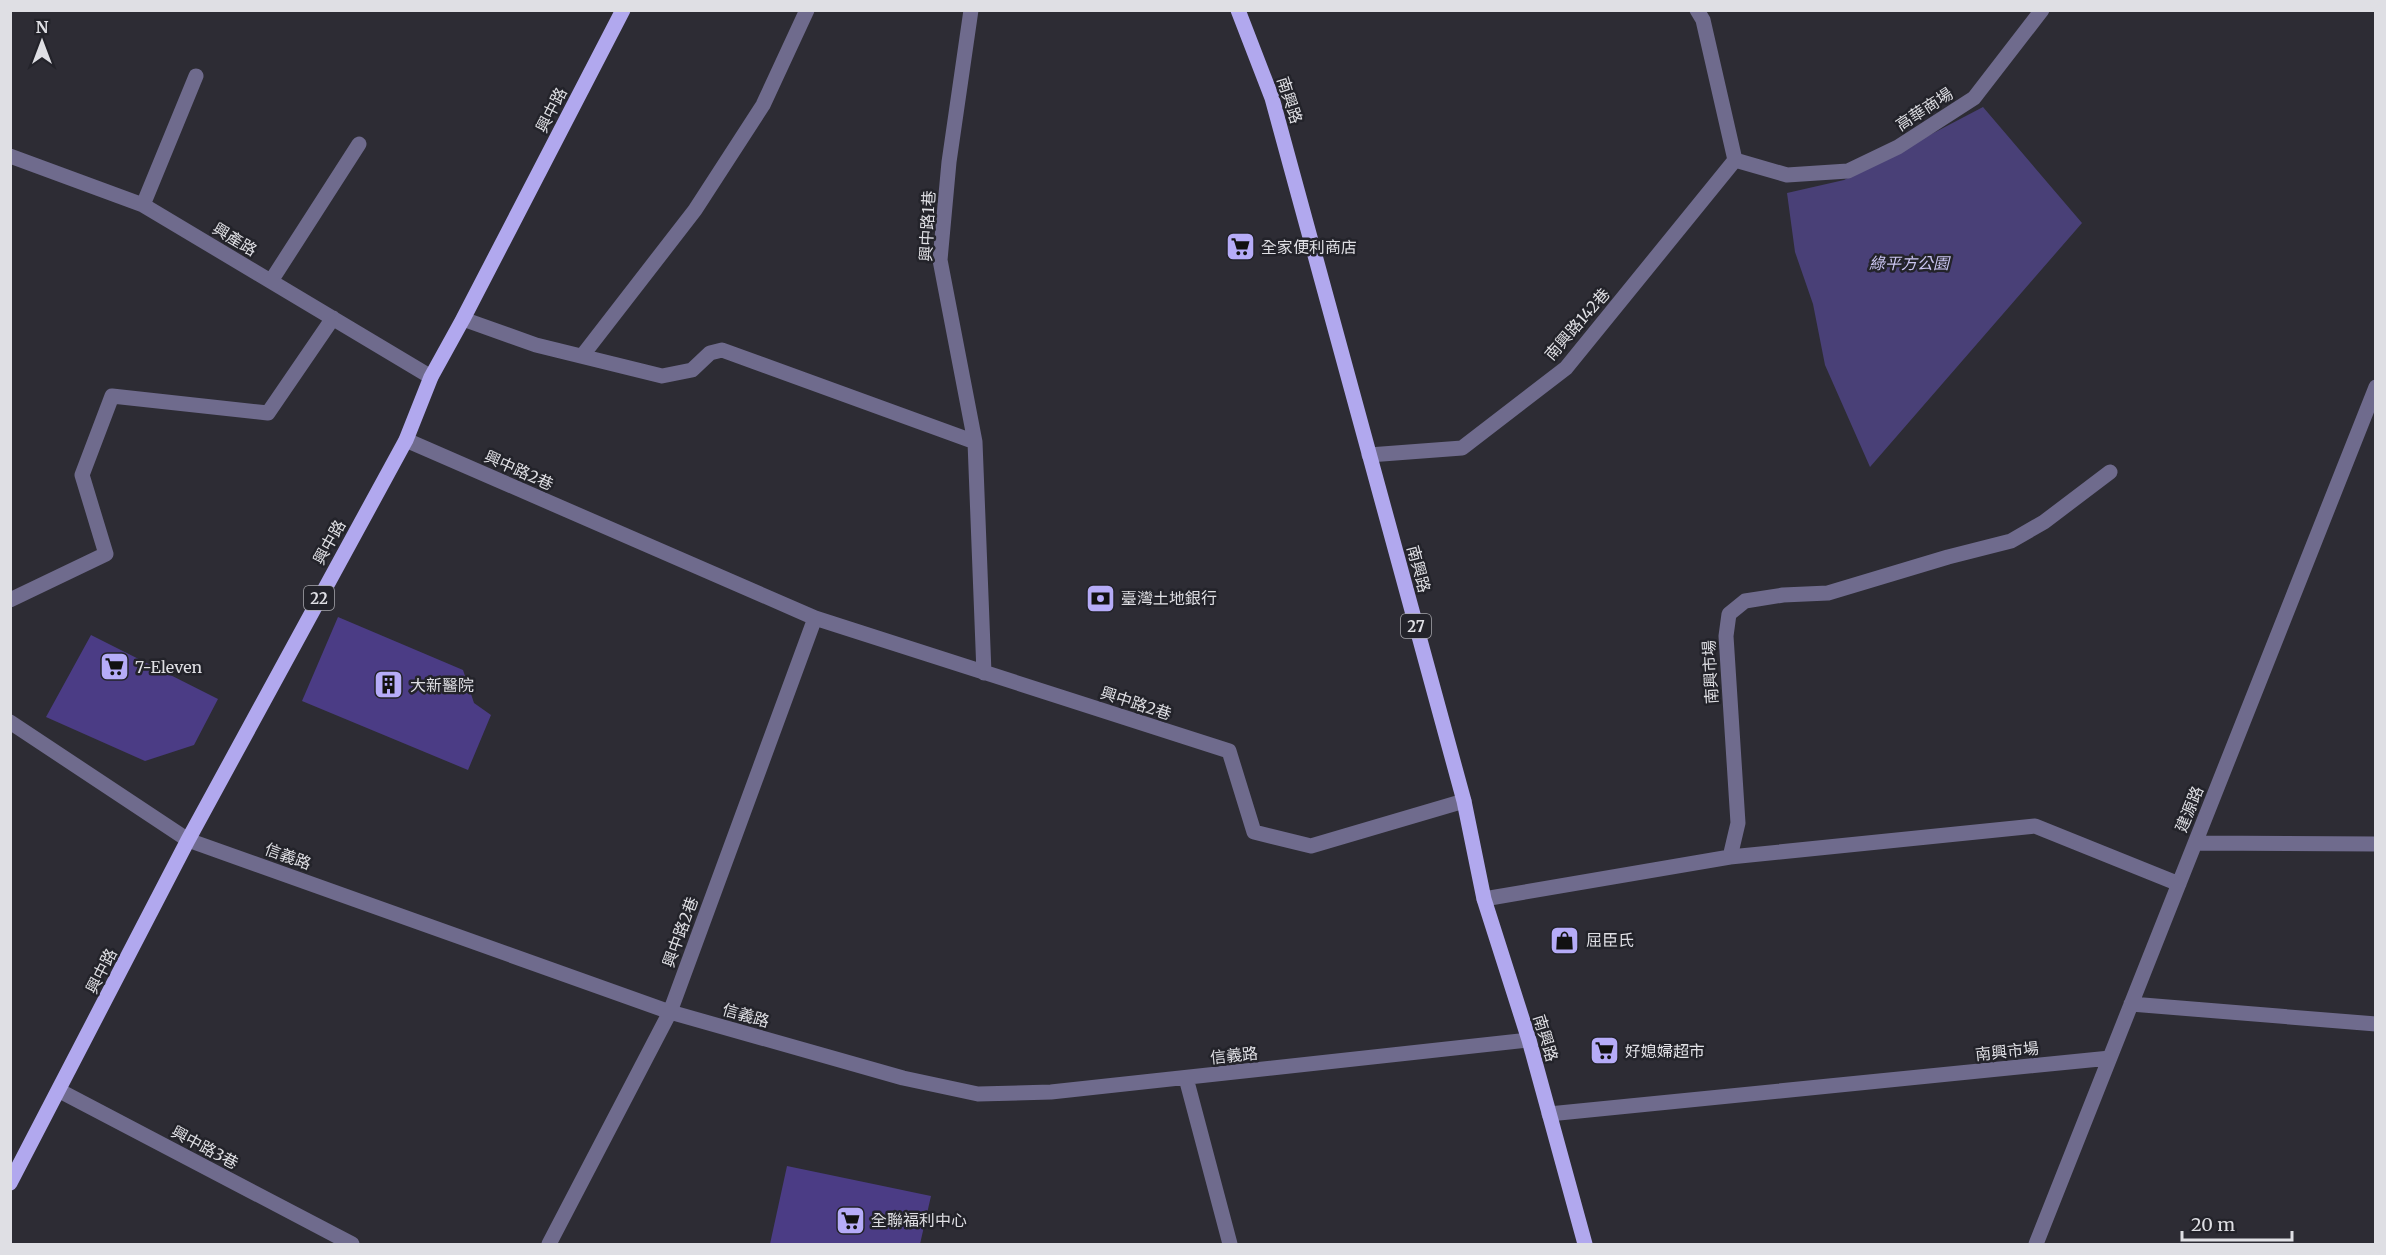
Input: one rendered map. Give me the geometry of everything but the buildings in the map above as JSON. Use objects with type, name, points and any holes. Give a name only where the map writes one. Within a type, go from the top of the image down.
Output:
[{"type":"main road","name":"興中路","points":[[10,1184],[188,840],[406,440],[431,377],[623,10]]},
{"type":"main road","name":"南興路","points":[[1238,10],[1272,98],[1464,801],[1484,899],[1529,1040],[1585,1245]]},
{"type":"street","points":[[582,357],[695,210],[763,105],[807,10]]},
{"type":"street","name":"興中路1巷","points":[[971,10],[949,162],[940,260],[975,442],[984,673]]},
{"type":"street","points":[[1697,10],[1703,20],[1735,160]]},
{"type":"street","name":"高華商場","points":[[1735,160],[1787,175],[1848,171],[1898,147],[1974,98],[2042,10]]},
{"type":"street","points":[[143,205],[196,76]]},
{"type":"street","points":[[271,281],[359,144]]},
{"type":"street","name":"興產路","points":[[10,156],[143,205],[431,377]]},
{"type":"street","name":"南興路142巷","points":[[1369,454],[1462,448],[1566,368],[1735,160]]},
{"type":"street","points":[[10,600],[106,555],[82,475],[112,396],[268,412],[333,318]]},
{"type":"street","points":[[463,319],[536,345],[662,376],[692,370],[710,353],[722,350],[975,442]]},
{"type":"street","name":"建源路","points":[[2036,1245],[2376,387]]},
{"type":"street","name":"興中路2巷","points":[[406,440],[815,618],[1229,751],[1254,832],[1311,846],[1464,801]]},
{"type":"street","name":"南興市場","points":[[1730,857],[1738,823],[1726,636],[1729,614],[1745,601],[1783,595],[1828,593],[1948,557],[2011,541],[2044,522],[2110,472]]},
{"type":"street","name":"興中路2巷","points":[[549,1245],[670,1012],[815,618]]},
{"type":"street","name":"信義路","points":[[10,722],[188,840],[670,1012],[903,1078],[978,1094],[1051,1092],[1529,1040]]},
{"type":"street","points":[[1484,899],[1730,857],[2035,826],[2179,884]]},
{"type":"street","points":[[2196,843],[2376,844]]},
{"type":"street","points":[[2131,1004],[2376,1024]]},
{"type":"street","name":"南興市場","points":[[1550,1114],[2110,1058]]},
{"type":"street","points":[[1186,1078],[1230,1245]]},
{"type":"street","name":"興中路3巷","points":[[60,1091],[330,1240],[352,1245]]},
{"type":"green space","name":"綠平方公園","points":[[1983,107],[2082,223],[1870,467],[1825,365],[1813,304],[1795,252],[1787,193],[1844,180]]},
{"type":"place","name":"全家便利商店","points":[[1240,247]]},
{"type":"place","name":"臺灣土地銀行","points":[[1100,598]]},
{"type":"place","name":"7-Eleven","points":[[114,667]]},
{"type":"place","name":"大新醫院","points":[[389,685]]},
{"type":"place","name":"屈臣氏","points":[[1565,940]]},
{"type":"place","name":"好媳婦超市","points":[[1604,1051]]},
{"type":"place","name":"全聯福利中心","points":[[850,1220]]}]
